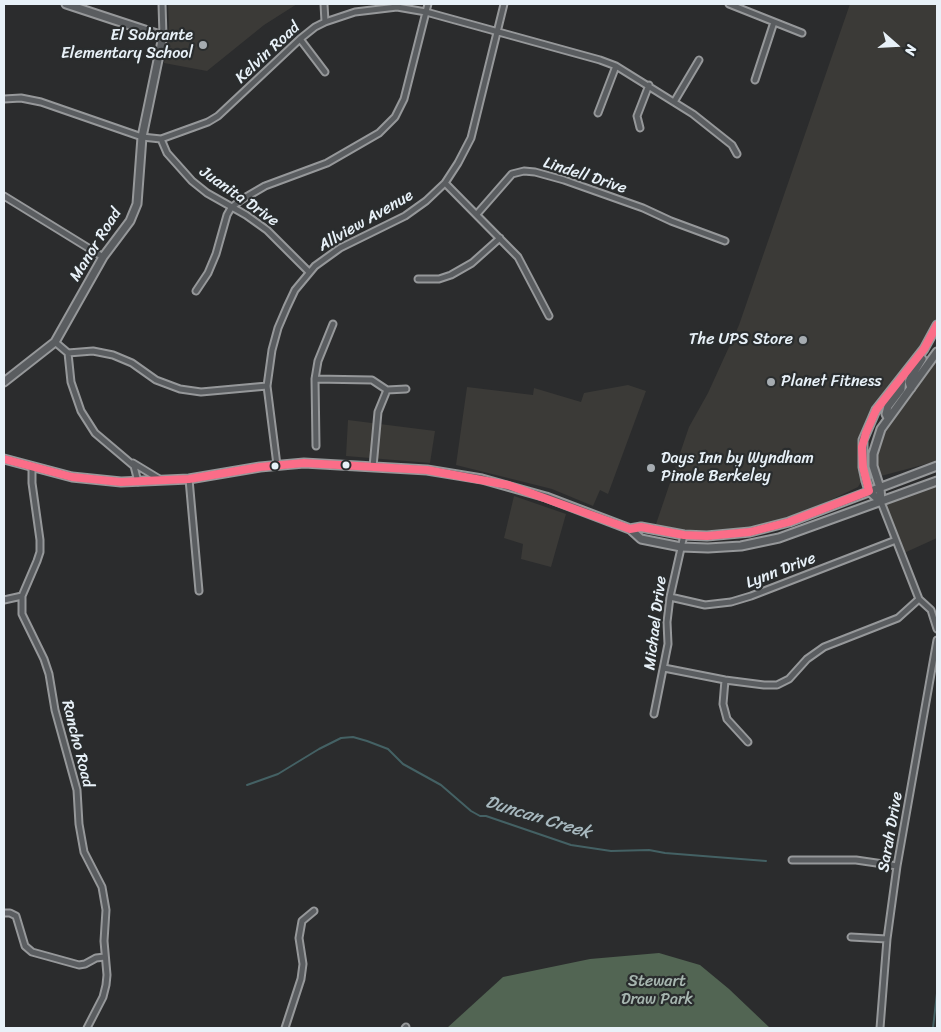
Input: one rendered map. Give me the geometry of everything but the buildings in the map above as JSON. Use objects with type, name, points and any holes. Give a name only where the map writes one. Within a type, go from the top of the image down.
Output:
[{"type":"main road","points":[[66,4],[163,36]]},
{"type":"main road","name":"Manor Road","points":[[4,382],[55,342],[103,257],[130,220],[137,204],[142,137],[163,36]]},
{"type":"main road","points":[[881,502],[870,491],[863,467],[863,440],[876,410],[924,349],[937,325]]},
{"type":"main road","points":[[910,388],[910,377],[922,358],[924,349]]},
{"type":"main road","points":[[881,502],[880,488],[873,466],[873,454],[881,429],[937,352]]},
{"type":"main road","points":[[888,418],[886,414],[888,406],[901,389],[902,377]]},
{"type":"main road","points":[[4,459],[81,478],[121,482],[189,479],[278,465],[304,464],[427,470],[508,485],[630,529],[640,540],[681,547],[742,546],[779,538],[937,481]]},
{"type":"main road","points":[[630,529],[641,527],[684,536],[726,536],[770,528],[937,466]]},
{"type":"street","name":"Manor Road","points":[[162,4],[163,36]]},
{"type":"street","points":[[324,4],[325,22]]},
{"type":"street","points":[[196,291],[208,273],[231,208],[252,192],[327,163],[386,127],[400,109],[428,4]]},
{"type":"street","name":"Allview Avenue","points":[[278,465],[267,386],[272,350],[278,328],[295,290],[314,266],[340,248],[405,216],[426,201],[445,183],[458,163],[470,138],[504,4]]},
{"type":"street","points":[[729,4],[802,33]]},
{"type":"street","name":"Kelvin Road","points":[[4,99],[21,98],[41,102],[142,137],[161,139],[208,122],[218,116],[300,39],[325,22],[355,12],[384,8],[404,8],[426,12],[616,66],[694,114],[732,145],[737,154]]},
{"type":"street","points":[[755,80],[774,22]]},
{"type":"street","points":[[300,39],[325,72]]},
{"type":"street","points":[[674,102],[699,60]]},
{"type":"street","points":[[598,113],[616,66]]},
{"type":"street","points":[[640,128],[637,116],[649,85]]},
{"type":"street","name":"Juanita Drive","points":[[161,139],[167,153],[192,182],[268,230],[309,272]]},
{"type":"street","name":"Lindell Drive","points":[[477,214],[512,174],[524,171],[564,180],[643,208],[671,221],[725,241]]},
{"type":"street","points":[[445,183],[518,256],[549,316]]},
{"type":"street","points":[[4,196],[103,257]]},
{"type":"street","points":[[418,279],[439,279],[451,275],[472,263],[500,238]]},
{"type":"street","points":[[316,446],[315,379],[318,361],[333,324]]},
{"type":"street","points":[[55,342],[68,353],[71,382],[81,410],[95,433],[129,461],[162,481]]},
{"type":"street","points":[[68,353],[93,351],[113,355],[132,363],[156,380],[180,389],[201,392],[267,386]]},
{"type":"street","points":[[315,379],[372,380],[387,390],[406,389]]},
{"type":"street","points":[[373,467],[378,412],[387,390]]},
{"type":"street","points":[[129,461],[136,470],[138,482]]},
{"type":"street","name":"Rancho Road","points":[[32,467],[40,552],[22,596],[22,614],[44,658],[55,710],[77,790],[79,824],[84,852],[102,887],[105,898],[106,985],[102,998],[87,1028]]},
{"type":"street","points":[[189,479],[199,591]]},
{"type":"street","points":[[881,502],[919,599],[931,610],[937,629]]},
{"type":"street","name":"Michael Drive","points":[[654,714],[668,644],[666,622],[670,597],[684,536]]},
{"type":"street","name":"Lynn Drive","points":[[670,597],[705,605],[731,602],[896,540]]},
{"type":"street","points":[[4,600],[22,596]]},
{"type":"street","points":[[664,668],[726,680],[777,685],[789,679],[807,659],[824,646],[898,618],[919,599]]},
{"type":"street","name":"Sarah Drive","points":[[880,1028],[887,939],[897,866],[937,640]]},
{"type":"street","points":[[726,680],[723,704],[727,719],[748,742]]},
{"type":"street","points":[[792,860],[856,860],[897,866]]},
{"type":"street","points":[[285,1028],[303,964],[299,938],[302,921],[314,911]]},
{"type":"street","points":[[4,913],[16,916],[25,946],[32,952],[79,965],[96,958],[105,957]]},
{"type":"street","points":[[852,937],[887,939]]},
{"type":"shaded area","name":"El Sobrante Elementary School","points":[[168,4],[297,4],[264,25],[207,71],[164,63],[169,27]]},
{"type":"shaded area","points":[[850,4],[937,4],[936,321],[929,336],[867,417],[860,437],[863,479],[858,487],[814,508],[770,523],[734,530],[700,532],[655,527],[689,427],[708,393],[739,325]]},
{"type":"shaded area","points":[[937,354],[937,461],[881,476],[875,460],[880,435]]},
{"type":"shaded area","points":[[628,385],[646,391],[608,494],[600,490],[593,506],[552,489],[456,465],[467,387],[533,395],[534,388],[581,402],[584,393]]},
{"type":"shaded area","points":[[348,420],[435,431],[430,463],[346,456]]},
{"type":"shaded area","points":[[936,484],[937,538],[904,553],[884,502]]},
{"type":"shaded area","points":[[514,496],[566,514],[551,567],[521,559],[523,544],[504,538]]},
{"type":"green space","name":"Stewart Draw Park","points":[[659,953],[700,965],[729,989],[770,1028],[447,1028],[503,977],[590,959]]},
{"type":"waterway","name":"Duncan Creek","points":[[247,785],[278,774],[341,738],[353,737],[388,749],[403,764],[441,785],[471,811],[480,816],[486,816],[571,845],[611,851],[649,850],[766,861]]},
{"type":"waterway","name":"Duncan Creek","points":[[933,1028],[937,993]]},
{"type":"transit line","points":[[4,459],[72,477],[121,482],[189,479],[260,467],[304,463],[427,470],[508,485],[630,529],[641,527],[684,535],[707,536],[750,532],[789,522],[869,491],[863,467],[862,447],[866,433],[876,410],[924,349],[937,325]]},
{"type":"place","name":"El Sobrante Elementary School","points":[[203,45]]},
{"type":"place","name":"The UPS Store","points":[[803,340]]},
{"type":"place","name":"Planet Fitness","points":[[771,382]]},
{"type":"place","name":"Days Inn by Wyndham Pinole Berkeley","points":[[651,468]]}]
